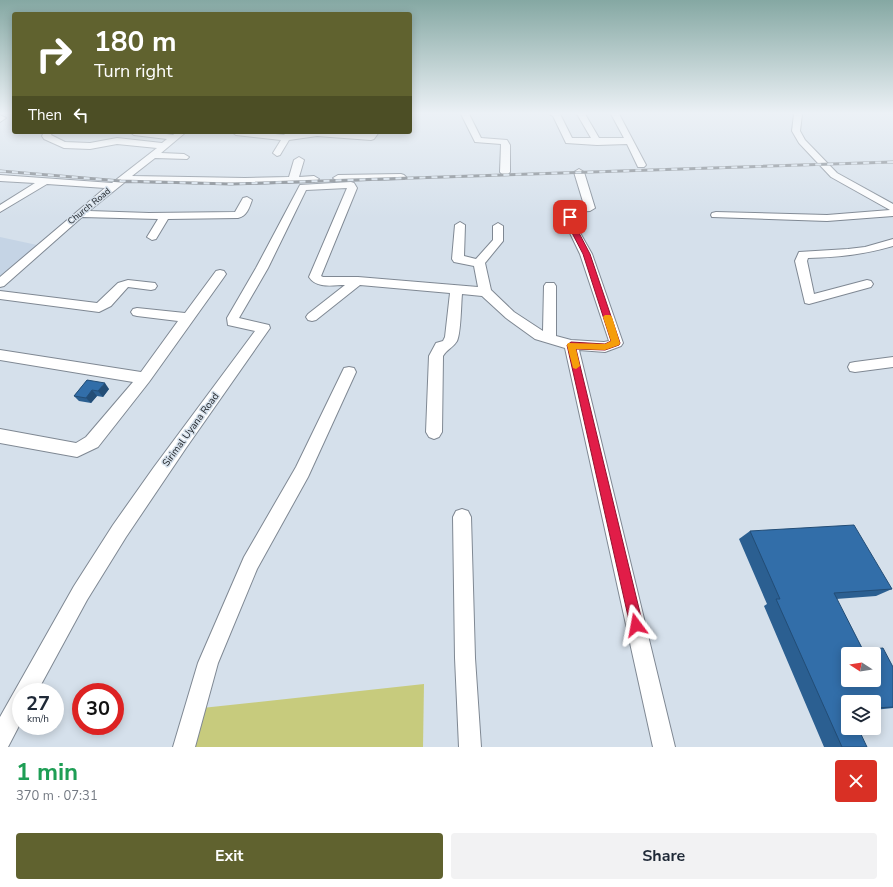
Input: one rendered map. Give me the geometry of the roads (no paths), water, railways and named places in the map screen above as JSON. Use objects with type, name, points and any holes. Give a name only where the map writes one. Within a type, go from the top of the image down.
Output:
[{"type":"street","name":"Church Road","points":[[0,283],[79,214],[161,149]]},
{"type":"street","points":[[277,153],[280,149]]},
{"type":"street","points":[[505,172],[506,149]]},
{"type":"street","points":[[633,149],[640,165]]},
{"type":"street","points":[[809,149],[834,175],[893,208]]},
{"type":"street","points":[[153,155],[184,157]]},
{"type":"street","points":[[298,183],[299,160]]},
{"type":"street","points":[[479,263],[485,292],[510,315],[540,336],[571,345],[605,347],[616,343],[586,254],[574,231],[570,217],[569,209],[590,208],[579,172]]},
{"type":"street","points":[[298,183],[401,177]]},
{"type":"street","points":[[3,180],[44,182],[298,183],[351,185],[352,188],[315,277],[320,281],[358,281],[485,292]]},
{"type":"street","points":[[0,209],[44,182]]},
{"type":"street","name":"Sirimal Uyana Road","points":[[30,683],[63,623],[100,561],[177,446],[264,328],[232,322],[262,268],[298,183]]},
{"type":"street","points":[[79,214],[165,216],[238,214],[243,210],[247,200]]},
{"type":"street","points":[[716,215],[850,218],[893,213]]},
{"type":"street","points":[[152,237],[165,216]]},
{"type":"street","points":[[460,225],[458,259],[479,263]]},
{"type":"street","points":[[479,263],[498,241],[498,226]]},
{"type":"street","points":[[867,284],[809,300],[801,261],[803,255],[860,251],[893,242]]},
{"type":"street","points":[[0,436],[77,450],[96,438],[144,378],[220,274]]},
{"type":"street","points":[[312,317],[358,281]]},
{"type":"street","points":[[0,295],[100,308],[126,284],[151,286]]},
{"type":"street","points":[[549,339],[550,286]]},
{"type":"street","points":[[434,432],[436,356],[441,346],[448,344],[452,338],[456,290]]},
{"type":"street","points":[[137,312],[188,318]]},
{"type":"street","points":[[571,345],[664,747]]},
{"type":"street","points":[[0,355],[144,378]]},
{"type":"street","points":[[856,368],[893,362]]},
{"type":"street","points":[[184,747],[208,664],[250,563],[302,472],[349,372]]},
{"type":"street","points":[[462,517],[465,658],[470,747]]},
{"type":"street","points":[[0,740],[12,717]]},
{"type":"railway","points":[[0,171],[121,181],[231,184],[893,162]]}]
